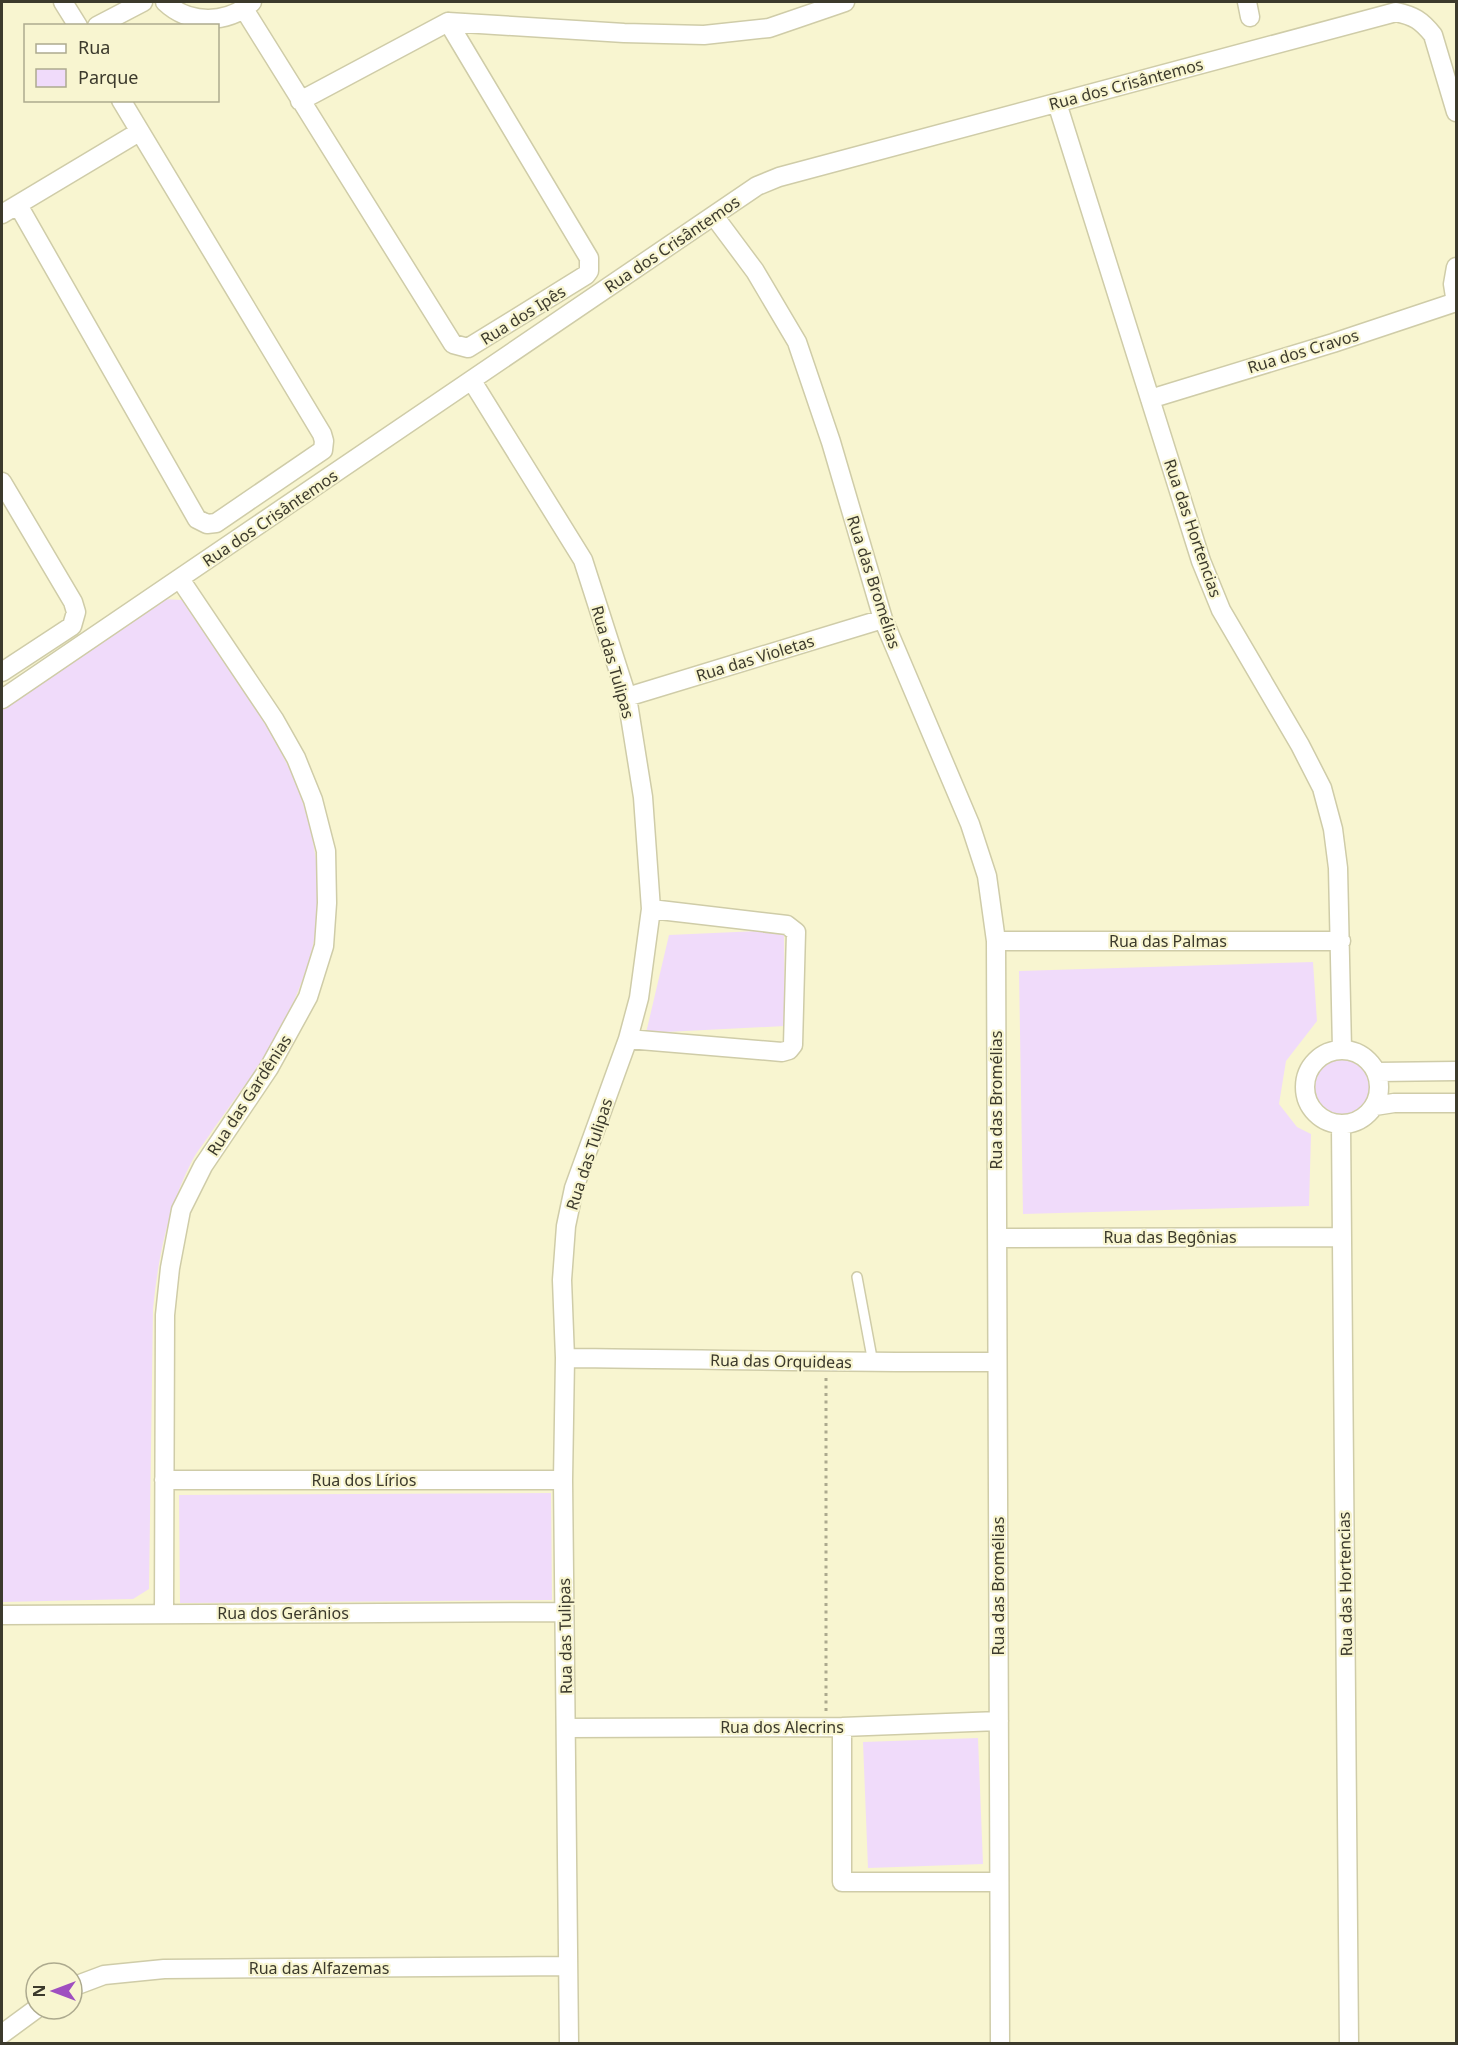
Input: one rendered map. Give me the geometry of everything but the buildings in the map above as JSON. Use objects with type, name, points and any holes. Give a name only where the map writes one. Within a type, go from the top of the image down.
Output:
[{"type":"street","points":[[63,2],[77,24]]},
{"type":"street","points":[[101,24],[143,2]]},
{"type":"street","points":[[165,2],[171,8],[188,16],[207,19],[226,17],[248,5]]},
{"type":"street","points":[[300,101],[448,22],[624,33],[704,35],[769,28],[845,2]]},
{"type":"street","name":"Rua dos Ipês","points":[[248,5],[300,101],[453,344],[468,348],[586,275],[589,271],[589,258],[448,22]]},
{"type":"street","name":"Rua dos Crisântemos","points":[[2,699],[758,186],[779,177],[1396,12],[1412,16],[1425,25],[1433,35],[1456,112]]},
{"type":"street","points":[[18,205],[197,519],[207,524],[216,523],[323,450],[322,434],[122,102]]},
{"type":"street","name":"Rua das Hortencias","points":[[1057,103],[1201,561],[1221,610],[1300,744],[1322,788],[1334,838],[1338,868],[1342,1049]]},
{"type":"street","points":[[2,214],[140,132]]},
{"type":"street","name":"Rua das Bromélias","points":[[714,216],[754,271],[797,342],[831,442],[883,619],[970,824],[987,876],[996,941],[1000,2043]]},
{"type":"street","points":[[1456,267],[1453,284],[1456,302]]},
{"type":"street","name":"Rua dos Cravos","points":[[1150,399],[1333,343],[1456,302]]},
{"type":"street","name":"Rua das Tulipas","points":[[472,381],[583,560],[627,697],[643,797],[651,909],[639,998],[628,1039],[574,1188],[568,1216],[562,1280],[565,1358],[563,1480],[569,2043]]},
{"type":"street","points":[[2,482],[73,602],[76,612],[72,626],[2,672]]},
{"type":"street","name":"Rua das Gardênias","points":[[164,1613],[165,1314],[170,1268],[181,1210],[203,1166],[270,1068],[308,997],[324,946],[327,903],[326,851],[313,800],[296,758],[274,719],[180,579]]},
{"type":"street","name":"Rua das Violetas","points":[[627,697],[883,619]]},
{"type":"street","points":[[628,1039],[782,1052],[794,1045],[796,932],[793,928],[787,925],[651,909]]},
{"type":"street","name":"Rua das Palmas","points":[[996,941],[1341,941]]},
{"type":"street","points":[[1342,1049],[1363,1056],[1377,1072],[1380,1083],[1379,1095],[1369,1114],[1360,1120],[1341,1125],[1329,1123],[1317,1116],[1309,1106],[1305,1093],[1307,1074],[1318,1058],[1329,1052],[1342,1049]]},
{"type":"street","points":[[1377,1072],[1456,1071]]},
{"type":"street","points":[[1375,1106],[1394,1103],[1456,1103]]},
{"type":"street","name":"Rua das Hortencias","points":[[1341,1125],[1349,2043]]},
{"type":"street","name":"Rua das Begônias","points":[[997,1238],[1342,1236]]},
{"type":"street","name":"Rua das Orquideas","points":[[565,1358],[827,1360],[873,1363],[997,1362]]},
{"type":"street","name":"Rua dos Lírios","points":[[164,1480],[563,1480]]},
{"type":"street","name":"Rua dos Gerânios","points":[[2,1615],[564,1612]]},
{"type":"street","name":"Rua dos Alecrins","points":[[566,1728],[834,1727],[999,1721]]},
{"type":"street","points":[[834,1727],[842,1882],[999,1882]]},
{"type":"street","name":"Rua das Alfazemas","points":[[84,1982],[104,1975],[164,1969],[568,1966]]},
{"type":"street","points":[[2,2034],[24,2018]]},
{"type":"lane","points":[[857,1277],[873,1363]]},
{"type":"path","points":[[827,1360],[834,1727]]},
{"type":"green space","points":[[163,599],[182,600],[251,701],[287,764],[304,806],[315,853],[318,877],[317,923],[309,961],[290,1009],[257,1068],[194,1157],[176,1196],[165,1233],[153,1309],[149,1589],[133,1599],[2,1602],[2,710]]},
{"type":"green space","points":[[784,930],[785,1026],[646,1033],[669,935]]},
{"type":"green space","points":[[1313,962],[1317,1021],[1286,1061],[1279,1104],[1297,1127],[1311,1134],[1309,1206],[1023,1214],[1019,971]]},
{"type":"green space","points":[[1342,1057],[1363,1066],[1372,1087],[1363,1108],[1342,1117],[1321,1108],[1312,1087],[1321,1066]]},
{"type":"green space","points":[[551,1493],[552,1600],[180,1603],[179,1495]]},
{"type":"green space","points":[[978,1738],[983,1864],[868,1868],[863,1742]]}]
